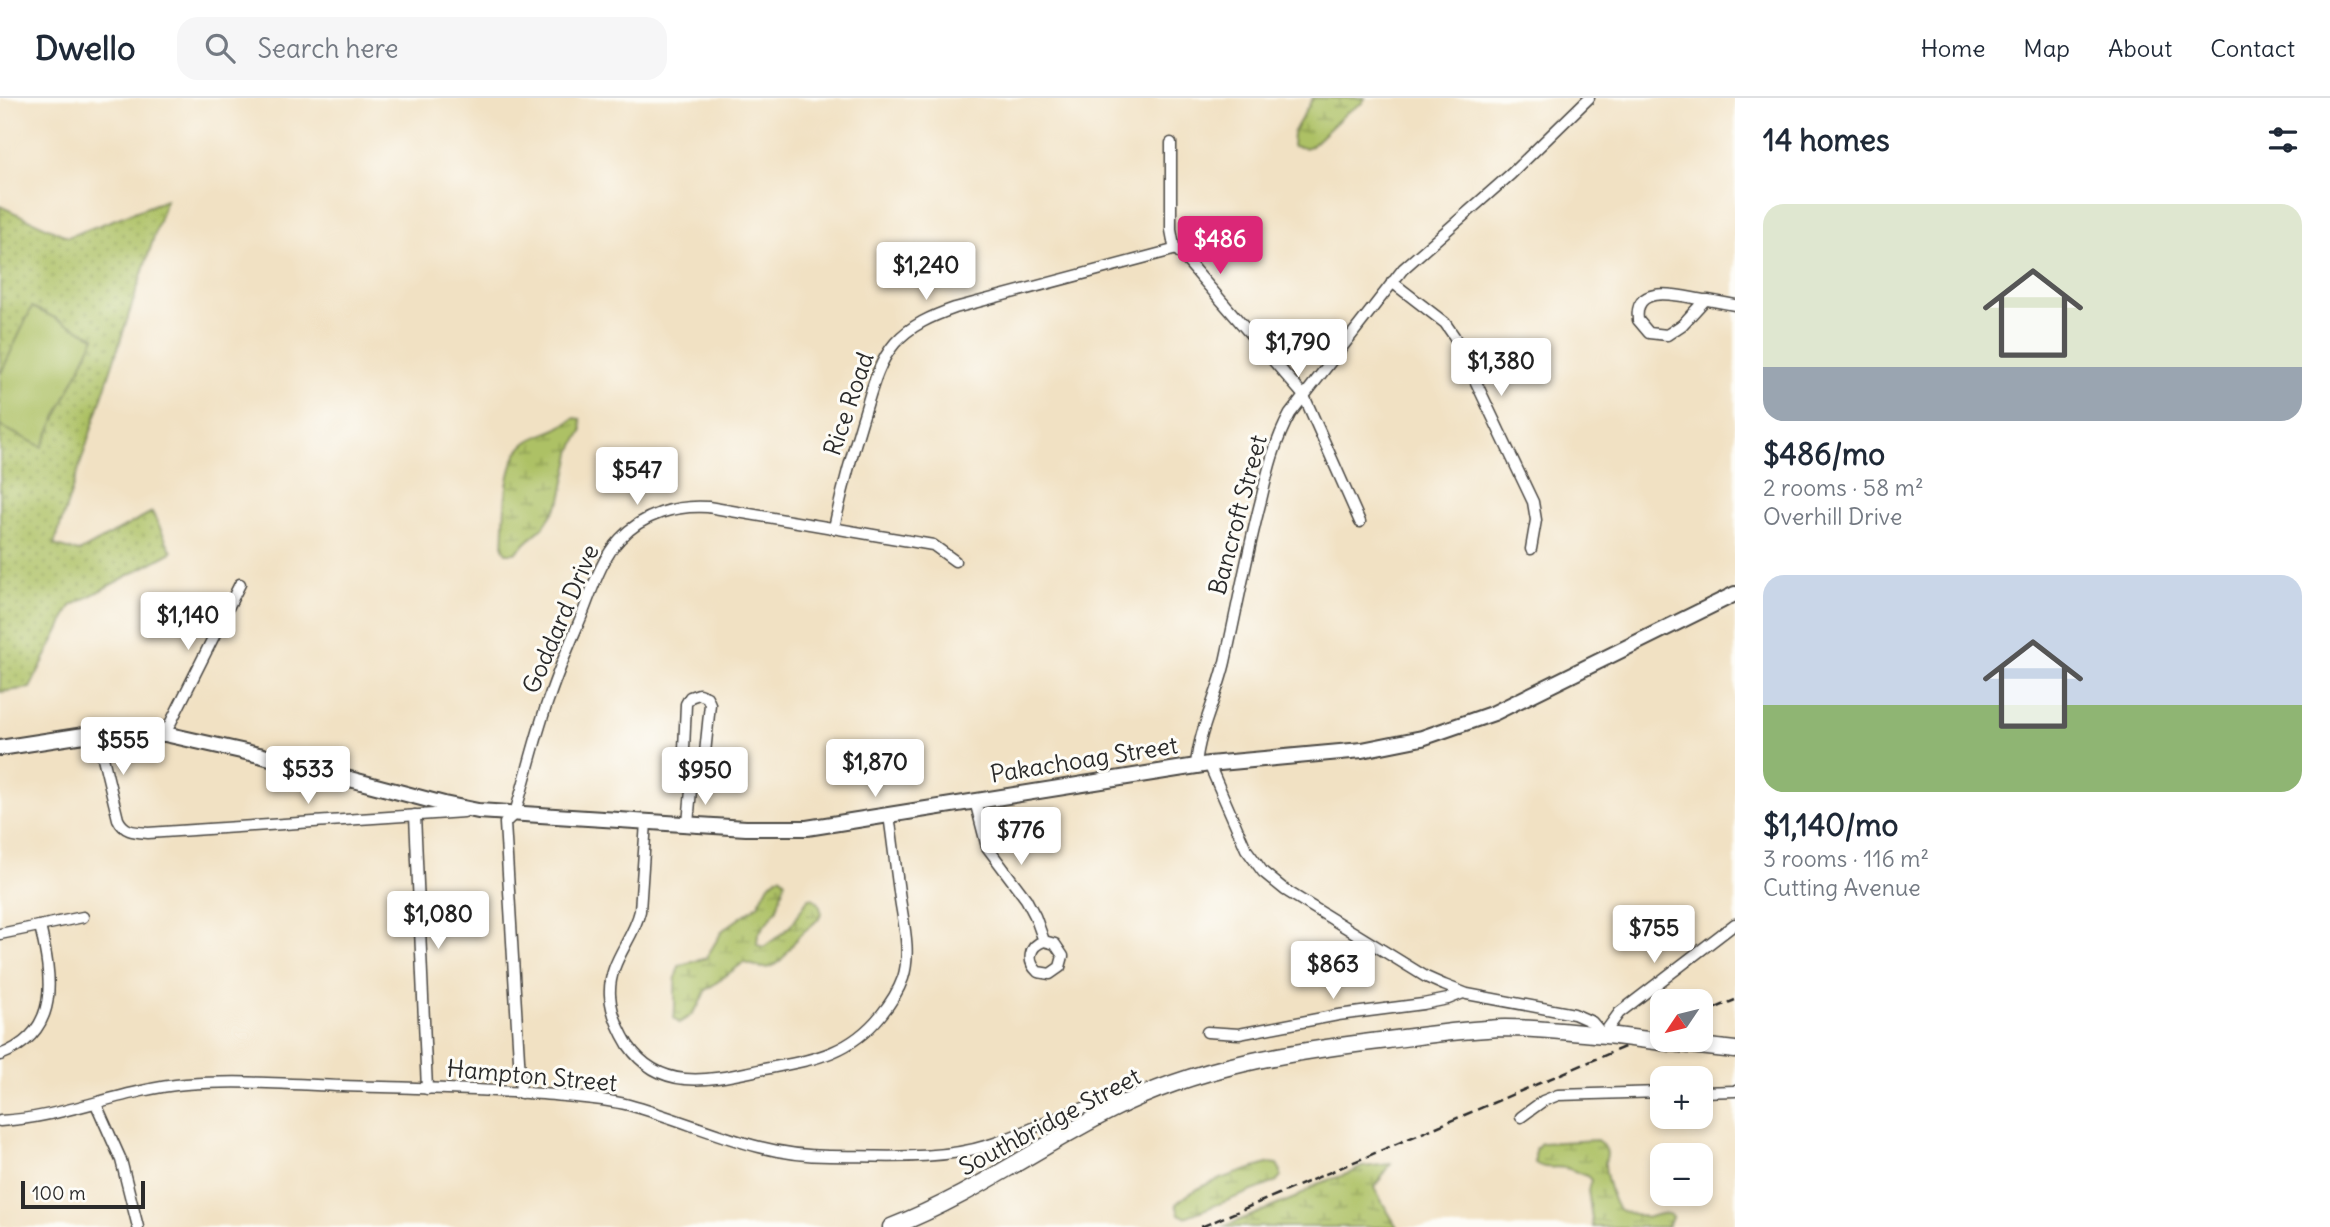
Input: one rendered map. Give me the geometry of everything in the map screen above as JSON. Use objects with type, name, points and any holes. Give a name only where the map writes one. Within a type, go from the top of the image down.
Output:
[{"type":"main road","name":"Southbridge Street","points":[[891,1227],[947,1203],[1111,1110],[1193,1077],[1236,1065],[1329,1047],[1504,1028],[1541,1029],[1735,1049]]},
{"type":"street","name":"Bancroft Street","points":[[1203,764],[1199,744],[1225,662],[1269,466],[1285,424],[1392,282],[1511,174],[1589,98]]},
{"type":"street","points":[[1171,142],[1171,236],[1177,249],[1304,396],[1360,523]]},
{"type":"street","name":"Rice Road","points":[[834,528],[843,485],[875,381],[892,346],[905,333],[926,320],[955,308],[1177,249]]},
{"type":"street","points":[[1392,282],[1445,323],[1454,336],[1534,506],[1536,520],[1531,549]]},
{"type":"street","points":[[1705,300],[1678,329],[1667,335],[1649,333],[1638,320],[1639,305],[1651,294],[1705,300],[1735,305]]},
{"type":"street","name":"Goddard Drive","points":[[520,1093],[505,823],[515,813],[555,682],[600,572],[614,546],[628,532],[660,513],[699,506],[933,545],[955,561]]},
{"type":"street","points":[[165,734],[240,584]]},
{"type":"street","name":"Pakachoag Street","points":[[0,747],[97,733],[165,734],[478,811],[787,829],[817,827],[1203,764],[1362,750],[1409,741],[1458,727],[1527,698],[1735,594]]},
{"type":"street","points":[[699,694],[707,697],[710,704],[703,767],[701,773],[692,778],[683,772],[686,704],[690,696],[699,694]]},
{"type":"street","points":[[97,733],[119,822],[127,830],[138,832],[478,811]]},
{"type":"street","points":[[1203,764],[1242,841],[1256,865],[1268,877],[1297,898],[1426,977],[1463,993],[1574,1014],[1592,1022],[1610,1036],[1619,1013],[1735,924]]},
{"type":"street","points":[[688,824],[692,778]]},
{"type":"street","points":[[975,801],[987,847],[1031,907],[1044,941]]},
{"type":"street","points":[[415,815],[427,1089]]},
{"type":"street","points":[[646,822],[640,911],[612,974],[610,995],[614,1014],[632,1050],[649,1066],[671,1077],[712,1080],[813,1059],[844,1048],[870,1029],[893,999],[905,972],[906,954],[889,815]]},
{"type":"street","points":[[0,934],[83,917]]},
{"type":"street","points":[[0,1055],[28,1041],[42,1019],[49,997],[50,981],[40,926]]},
{"type":"street","points":[[1207,1031],[1239,1034],[1423,1004],[1463,993]]},
{"type":"street","name":"Hampton Street","points":[[0,1121],[34,1119],[153,1089],[186,1084],[259,1083],[427,1089],[520,1093],[616,1102],[765,1150],[830,1156],[957,1153],[1004,1140],[1096,1104],[1133,1100]]},
{"type":"street","points":[[1713,1092],[1735,1091]]},
{"type":"street","points":[[1521,1117],[1543,1101],[1558,1095],[1650,1092]]},
{"type":"street","points":[[96,1104],[121,1160],[138,1227]]},
{"type":"green space","points":[[1313,98],[1365,98],[1311,146],[1292,146],[1293,133]]},
{"type":"green space","points":[[166,200],[54,545],[79,552],[152,512],[172,552],[71,606],[30,688],[0,692],[0,206],[68,237]]},
{"type":"green space","points":[[32,307],[95,337],[42,447],[0,426],[0,375]]},
{"type":"green space","points":[[575,418],[581,419],[582,431],[572,449],[561,500],[544,526],[515,553],[506,553],[503,548],[506,492],[518,452],[529,441]]},
{"type":"green space","points":[[780,876],[785,881],[777,909],[758,934],[757,945],[764,947],[784,932],[809,898],[814,899],[821,908],[817,921],[797,938],[777,963],[765,968],[743,963],[705,991],[699,1005],[690,1016],[679,1023],[674,1018],[679,966],[706,958],[723,930],[758,905],[769,884]]},
{"type":"green space","points":[[1597,1140],[1604,1146],[1607,1154],[1606,1174],[1617,1207],[1646,1218],[1670,1214],[1673,1216],[1667,1227],[1593,1227],[1588,1190],[1591,1180],[1568,1169],[1535,1163],[1535,1149],[1541,1143]]},
{"type":"green space","points":[[1270,1163],[1277,1164],[1281,1171],[1276,1182],[1185,1217],[1179,1214],[1176,1204],[1197,1189]]},
{"type":"green space","points":[[1391,1164],[1374,1188],[1397,1227],[1223,1227],[1297,1197],[1317,1184],[1362,1167]]},
{"type":"railway","points":[[1713,1009],[1735,1000]]},
{"type":"railway","points":[[1201,1227],[1650,1036]]}]
